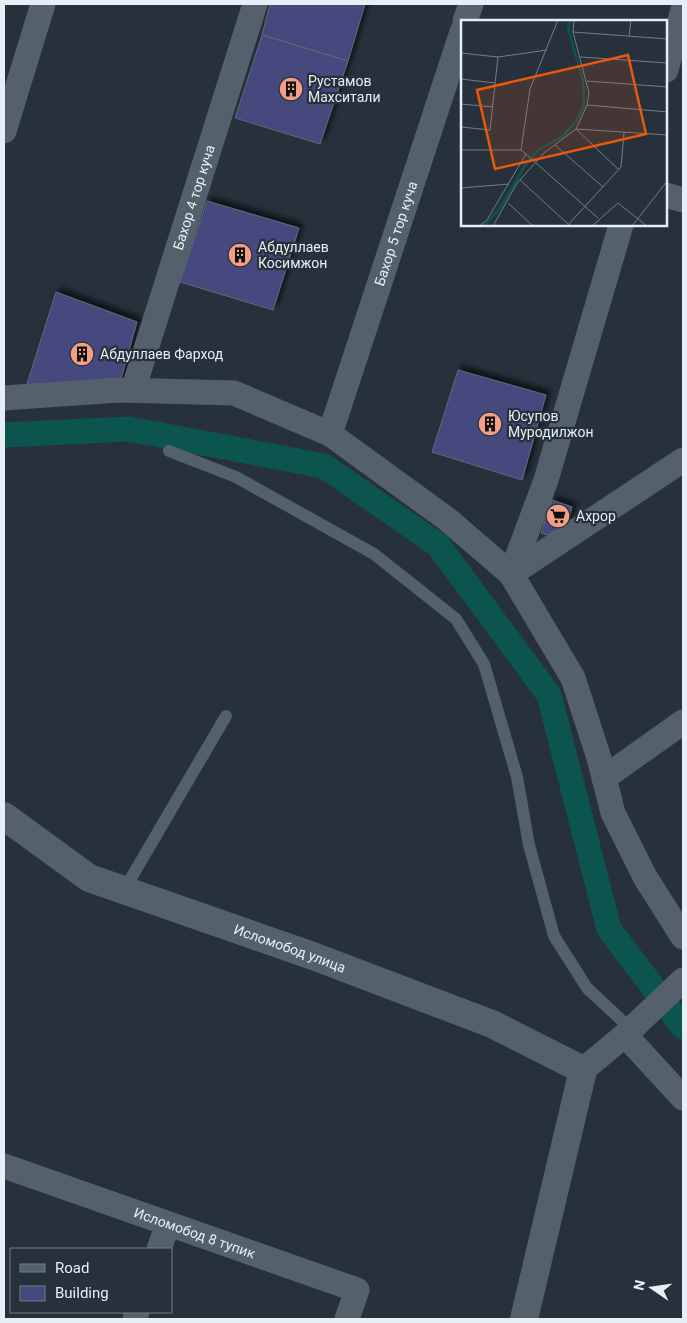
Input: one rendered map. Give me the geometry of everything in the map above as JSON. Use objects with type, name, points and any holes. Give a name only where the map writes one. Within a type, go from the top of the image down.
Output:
[{"type":"street","points":[[4,131],[44,4]]},
{"type":"street","name":"Бахор 4 тор куча","points":[[133,390],[255,4]]},
{"type":"street","points":[[466,20],[471,4]]},
{"type":"street","points":[[667,66],[683,10]]},
{"type":"street","name":"Бахор 5 тор куча","points":[[330,434],[461,35]]},
{"type":"street","points":[[667,195],[683,200]]},
{"type":"street","points":[[511,574],[546,480],[620,226]]},
{"type":"street","points":[[4,398],[133,390],[234,393],[330,434],[447,519],[511,574],[573,678],[599,758],[613,813],[645,877],[683,937]]},
{"type":"street","points":[[511,574],[683,460]]},
{"type":"street","points":[[604,778],[683,722]]},
{"type":"street","name":"Исломобод улица","points":[[4,816],[89,878],[313,956],[492,1024],[583,1070]]},
{"type":"street","points":[[524,1319],[583,1070],[677,986]]},
{"type":"street","points":[[627,1032],[683,1098]]},
{"type":"street","name":"Исломобод 8 тупик","points":[[4,1166],[357,1290],[347,1319]]},
{"type":"street","points":[[159,1248],[168,1224]]},
{"type":"lane","points":[[169,452],[236,477],[374,554],[456,619],[484,664],[517,777],[530,845],[554,936],[587,988],[627,1032]]},
{"type":"lane","points":[[124,890],[226,716]]},
{"type":"building","points":[[270,4],[365,4],[348,61],[262,35]]},
{"type":"building","name":"Рустамов Махситали","points":[[262,35],[348,61],[320,144],[235,118]]},
{"type":"building","name":"Абдуллаев Косимжон","points":[[207,201],[299,228],[273,310],[180,282]]},
{"type":"building","name":"Абдуллаев Фарход","points":[[56,292],[137,322],[119,386],[25,390]]},
{"type":"building","name":"Юсупов Муродилжон","points":[[458,370],[546,395],[522,480],[432,452]]},
{"type":"building","name":"Ахрор","points":[[552,500],[572,507],[562,540],[541,533]]},
{"type":"waterway","points":[[4,435],[129,429],[324,466],[438,545],[549,695],[609,929],[683,1027]]},
{"type":"place","name":"Рустамов Махситали","points":[[291,89]]},
{"type":"place","name":"Абдуллаев Косимжон","points":[[240,255]]},
{"type":"place","name":"Абдуллаев Фарход","points":[[82,354]]},
{"type":"place","name":"Юсупов Муродилжон","points":[[490,424]]},
{"type":"place","name":"Ахрор","points":[[558,516]]}]
